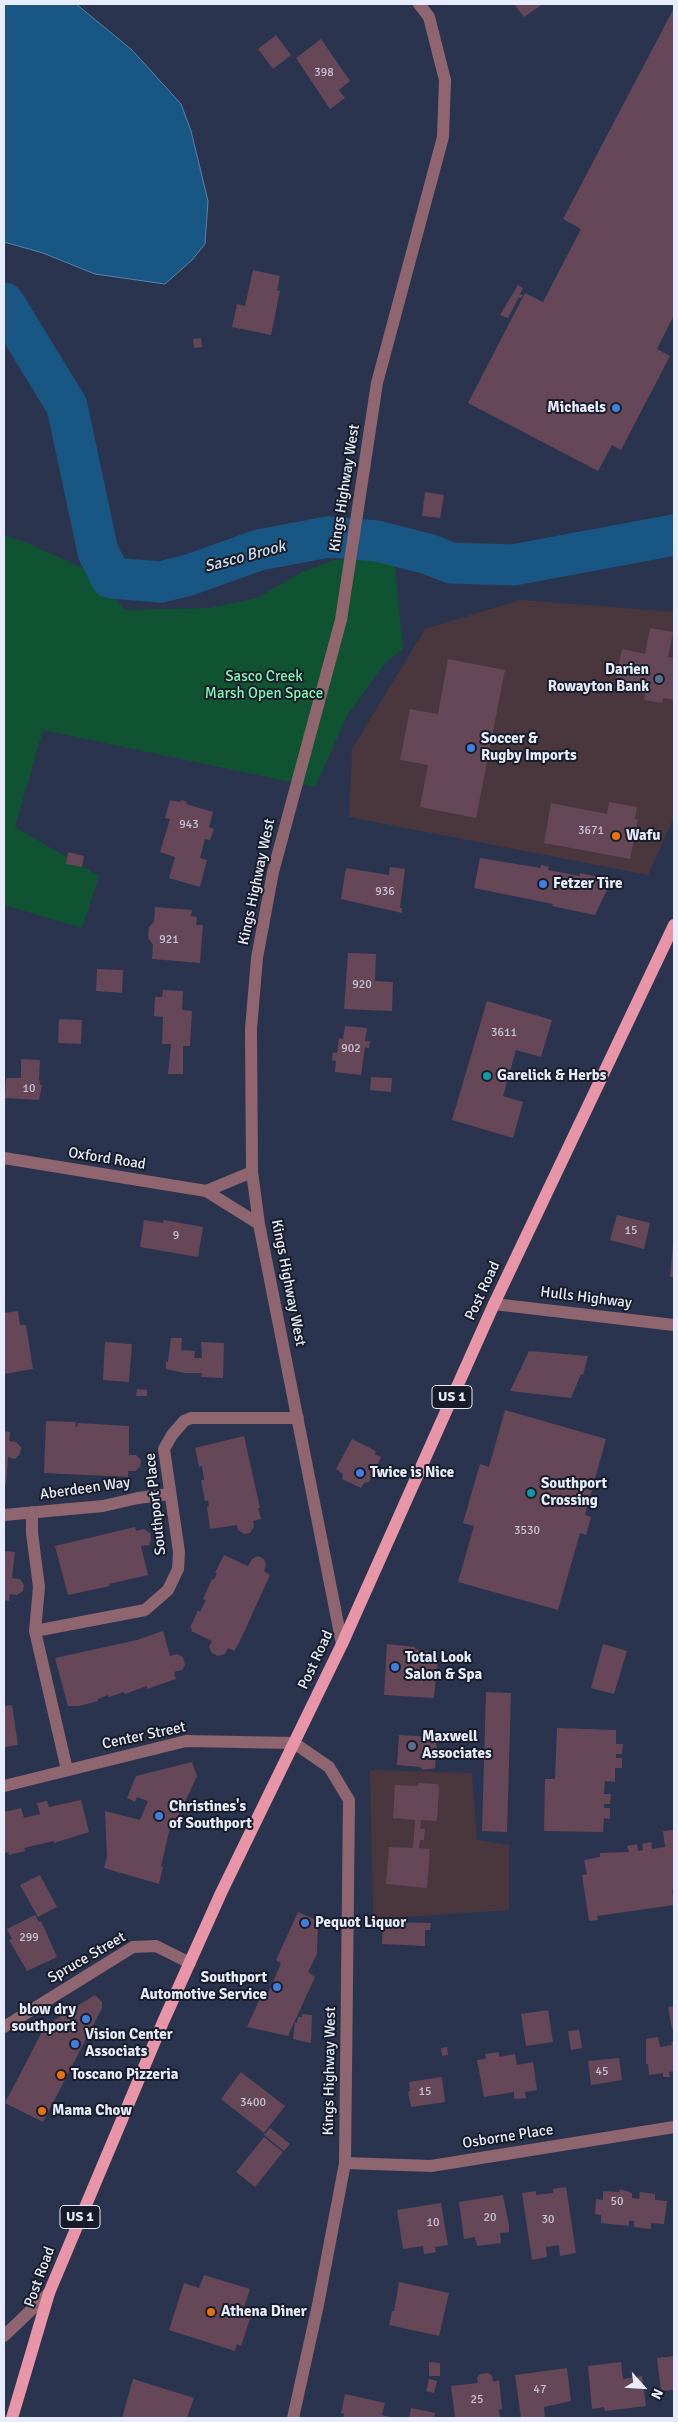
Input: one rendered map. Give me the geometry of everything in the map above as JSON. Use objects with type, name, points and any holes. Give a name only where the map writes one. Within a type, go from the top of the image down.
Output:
[{"type":"main road","name":"Post Road","points":[[12,2418],[49,2293],[152,2048],[221,1893],[342,1644],[494,1304],[674,925]]},
{"type":"street","name":"Kings Highway West","points":[[342,1644],[259,1224],[252,1172],[252,1029],[257,958],[273,872],[340,620],[358,516],[377,383],[443,137],[445,80],[429,17],[419,4]]},
{"type":"street","name":"Oxford Road","points":[[4,1158],[206,1191],[259,1224]]},
{"type":"street","points":[[206,1191],[252,1172]]},
{"type":"street","name":"Hulls Highway","points":[[494,1304],[674,1325]]},
{"type":"street","name":"Southport Place","points":[[35,1631],[145,1610],[160,1599],[168,1590],[178,1569],[179,1552],[164,1450],[172,1435],[184,1421],[191,1418],[298,1418]]},
{"type":"street","name":"Aberdeen Way","points":[[4,1515],[102,1506],[138,1498],[170,1494]]},
{"type":"street","points":[[32,1512],[32,1533],[39,1587],[35,1631],[67,1770]]},
{"type":"street","name":"Center Street","points":[[4,1786],[186,1741],[294,1743]]},
{"type":"street","name":"Kings Highway West","points":[[293,2418],[318,2305],[345,2162],[349,1800],[329,1767],[294,1743]]},
{"type":"street","name":"Spruce Street","points":[[4,2027],[133,1947],[156,1946],[190,1963]]},
{"type":"street","name":"Osborne Place","points":[[345,2162],[431,2166],[674,2127]]},
{"type":"street","points":[[4,2336],[49,2293]]},
{"type":"shaded area","points":[[520,600],[674,612],[674,817],[648,875],[349,817],[352,749],[425,629]]},
{"type":"shaded area","points":[[370,1770],[472,1773],[477,1840],[509,1845],[509,1910],[373,1919]]},
{"type":"green space","name":"Sasco Creek Marsh Open Space","points":[[4,535],[30,544],[95,574],[124,610],[210,608],[257,598],[302,572],[335,560],[394,559],[403,649],[385,663],[347,716],[315,787],[43,730],[15,827],[99,876],[82,928],[4,905]]},
{"type":"water","points":[[4,4],[76,4],[132,50],[181,104],[191,131],[208,201],[205,244],[192,260],[165,284],[95,274],[43,253],[4,242]]},
{"type":"building","points":[[514,4],[543,4],[524,17]]},
{"type":"building","points":[[674,8],[674,315],[657,349],[670,356],[621,450],[612,445],[598,471],[468,403],[525,293],[543,302],[581,229],[563,219]]},
{"type":"building","points":[[276,35],[291,55],[273,69],[258,49]]},
{"type":"building","points":[[321,39],[350,81],[339,90],[345,98],[330,109],[296,58]]},
{"type":"building","points":[[253,270],[280,276],[277,290],[280,291],[271,335],[232,327],[237,304],[245,306]]},
{"type":"building","points":[[518,285],[523,288],[520,294],[523,295],[521,298],[519,297],[508,318],[500,315]]},
{"type":"building","points":[[201,338],[202,347],[194,348],[193,339]]},
{"type":"building","points":[[425,492],[444,495],[440,518],[422,516]]},
{"type":"building","points":[[650,628],[673,632],[668,657],[674,658],[674,700],[663,698],[662,703],[644,700],[645,694],[614,688],[622,649],[645,654]]},
{"type":"building","points":[[448,659],[505,670],[476,818],[420,807],[428,765],[400,760],[410,709],[438,714]]},
{"type":"building","points":[[170,800],[180,802],[181,800],[187,802],[186,804],[213,812],[209,827],[214,829],[210,840],[205,839],[200,858],[207,860],[200,887],[169,878],[175,857],[160,852],[170,819],[165,818]]},
{"type":"building","points":[[609,802],[637,807],[635,819],[638,819],[630,859],[544,843],[551,803],[607,814]]},
{"type":"building","points":[[68,852],[84,856],[82,867],[66,864]]},
{"type":"building","name":"Fetzer Tire","points":[[480,858],[540,868],[541,865],[549,867],[548,870],[580,876],[580,873],[612,880],[595,915],[552,906],[553,904],[474,888]]},
{"type":"building","points":[[390,867],[405,869],[400,908],[402,908],[402,913],[341,899],[346,868],[389,875]]},
{"type":"building","points":[[155,907],[192,910],[191,916],[197,917],[196,925],[203,925],[200,963],[152,959],[153,945],[148,938],[149,927],[154,922]]},
{"type":"building","points":[[348,953],[376,954],[375,981],[393,982],[392,1011],[344,1009]]},
{"type":"building","points":[[97,969],[123,970],[122,993],[96,991]]},
{"type":"building","points":[[163,990],[183,991],[182,1010],[192,1011],[190,1046],[183,1046],[183,1074],[168,1074],[171,1044],[162,1044],[163,1017],[154,1016],[155,997],[162,997]]},
{"type":"building","name":"Garelick & Herbs","points":[[487,1001],[552,1020],[541,1057],[516,1050],[503,1096],[523,1102],[513,1138],[452,1120]]},
{"type":"building","points":[[59,1019],[82,1020],[81,1044],[58,1043]]},
{"type":"building","points":[[345,1026],[367,1028],[365,1041],[370,1041],[369,1048],[365,1047],[361,1075],[335,1072],[336,1061],[332,1060],[333,1052],[337,1053],[339,1038],[343,1039]]},
{"type":"building","points":[[21,1059],[40,1060],[39,1079],[40,1085],[42,1085],[39,1100],[5,1098],[6,1078],[21,1078]]},
{"type":"building","points":[[371,1077],[392,1078],[391,1092],[370,1090]]},
{"type":"building","points":[[617,1215],[650,1223],[644,1249],[610,1240]]},
{"type":"building","points":[[144,1220],[163,1223],[164,1220],[203,1227],[198,1257],[140,1247]]},
{"type":"building","points":[[673,1244],[674,1277],[670,1277]]},
{"type":"building","points":[[18,1311],[20,1325],[26,1325],[33,1369],[4,1374],[4,1313]]},
{"type":"building","points":[[171,1338],[182,1338],[181,1350],[195,1351],[194,1358],[202,1358],[201,1342],[224,1343],[223,1378],[201,1377],[202,1373],[184,1373],[166,1369]]},
{"type":"building","points":[[105,1342],[132,1344],[129,1382],[103,1380]]},
{"type":"building","points":[[529,1351],[588,1356],[583,1375],[581,1374],[571,1398],[510,1391]]},
{"type":"building","points":[[137,1389],[147,1390],[147,1396],[136,1396]]},
{"type":"building","name":"Southport Crossing","points":[[505,1410],[606,1439],[585,1515],[591,1517],[586,1535],[580,1533],[558,1610],[458,1582],[474,1526],[463,1523],[480,1464],[489,1467]]},
{"type":"building","points":[[46,1421],[76,1422],[75,1426],[77,1427],[78,1423],[129,1426],[129,1455],[136,1455],[141,1460],[140,1467],[135,1471],[128,1471],[128,1477],[44,1473]]},
{"type":"building","points":[[4,1431],[10,1432],[9,1441],[16,1442],[21,1447],[20,1454],[15,1459],[8,1457],[6,1484],[4,1484]]},
{"type":"building","points":[[244,1436],[261,1519],[253,1521],[254,1527],[250,1533],[244,1534],[238,1530],[237,1525],[210,1529],[208,1500],[205,1501],[201,1480],[204,1480],[202,1466],[199,1467],[195,1448]]},
{"type":"building","points":[[352,1439],[376,1451],[375,1454],[381,1457],[369,1482],[364,1483],[361,1488],[342,1479],[343,1474],[336,1469]]},
{"type":"building","points":[[135,1527],[136,1531],[144,1529],[150,1533],[149,1545],[141,1546],[148,1575],[68,1595],[55,1546]]},
{"type":"building","points":[[4,1551],[15,1552],[12,1578],[20,1579],[24,1585],[23,1591],[17,1595],[10,1594],[9,1601],[4,1600]]},
{"type":"building","points":[[224,1555],[248,1566],[252,1559],[258,1556],[264,1559],[266,1565],[264,1571],[270,1575],[234,1651],[228,1648],[225,1654],[218,1656],[212,1653],[209,1647],[212,1641],[191,1631],[192,1629],[190,1628],[198,1610],[200,1612],[206,1600],[203,1599],[212,1579],[214,1580],[217,1573],[215,1573]]},
{"type":"building","points":[[163,1631],[170,1656],[177,1654],[183,1657],[185,1665],[182,1670],[174,1672],[176,1679],[147,1689],[147,1686],[125,1694],[124,1692],[109,1697],[108,1695],[98,1699],[98,1701],[79,1706],[68,1706],[55,1658],[137,1640]]},
{"type":"building","points":[[387,1644],[415,1647],[415,1649],[438,1653],[437,1672],[424,1671],[424,1676],[436,1677],[434,1698],[384,1695]]},
{"type":"building","points":[[603,1644],[627,1651],[614,1694],[591,1688]]},
{"type":"building","points":[[486,1692],[511,1693],[507,1832],[482,1831]]},
{"type":"building","points":[[12,1705],[18,1745],[4,1747],[4,1706]]},
{"type":"building","points":[[557,1728],[616,1730],[616,1744],[623,1744],[622,1754],[616,1754],[616,1758],[622,1758],[622,1768],[615,1768],[615,1782],[605,1781],[604,1794],[611,1794],[610,1804],[604,1804],[604,1808],[610,1808],[610,1819],[604,1818],[603,1832],[544,1831],[545,1779],[555,1779]]},
{"type":"building","points":[[432,1734],[437,1734],[435,1768],[423,1770],[420,1767],[397,1765],[399,1735],[431,1737]]},
{"type":"building","points":[[192,1762],[197,1776],[179,1815],[170,1828],[161,1866],[163,1867],[159,1884],[104,1868],[107,1857],[105,1811],[140,1820],[148,1801],[137,1797],[135,1802],[127,1798],[136,1776]]},
{"type":"building","points":[[418,1783],[438,1784],[439,1788],[437,1821],[421,1820],[420,1829],[425,1829],[424,1840],[420,1840],[419,1848],[430,1849],[427,1888],[386,1884],[389,1847],[413,1848],[415,1820],[393,1818],[395,1785],[418,1786]]},
{"type":"building","points":[[81,1800],[89,1832],[54,1843],[54,1841],[24,1848],[25,1851],[9,1855],[8,1852],[4,1853],[4,1812],[21,1808],[24,1818],[40,1814],[37,1803],[47,1801],[49,1807]]},
{"type":"building","points":[[674,1830],[674,1890],[672,1890],[674,1905],[597,1916],[598,1920],[589,1921],[582,1875],[587,1874],[584,1860],[600,1857],[600,1853],[629,1852],[627,1846],[637,1844],[638,1851],[643,1850],[642,1844],[651,1842],[652,1849],[665,1847],[663,1831]]},
{"type":"building","points":[[40,1875],[57,1907],[38,1917],[20,1885]]},
{"type":"building","points":[[298,1912],[318,1921],[317,1954],[308,1972],[315,1977],[288,2036],[247,2027],[263,1992],[268,1994],[281,1963],[276,1960]]},
{"type":"building","points":[[35,1915],[39,1922],[41,1921],[57,1957],[27,1971],[9,1940],[12,1939],[7,1929]]},
{"type":"building","points":[[383,1922],[431,1923],[430,1930],[425,1930],[425,1946],[382,1944]]},
{"type":"building","points":[[95,1995],[102,2002],[102,2008],[43,2122],[5,2103],[45,2026]]},
{"type":"building","points":[[674,2006],[674,2029],[672,2029],[668,2007]]},
{"type":"building","points":[[548,2010],[553,2042],[526,2046],[521,2014]]},
{"type":"building","points":[[302,2014],[312,2015],[311,2043],[293,2039],[295,2022],[297,2023],[298,2017],[302,2017]]},
{"type":"building","points":[[579,2030],[582,2048],[571,2050],[568,2031]]},
{"type":"building","points":[[658,2037],[660,2047],[672,2045],[671,2042],[674,2042],[674,2071],[669,2072],[670,2077],[663,2077],[663,2073],[649,2075],[648,2064],[646,2064],[646,2039]]},
{"type":"building","points":[[447,2047],[448,2055],[442,2056],[441,2048]]},
{"type":"building","points":[[499,2052],[499,2057],[515,2054],[517,2065],[533,2062],[537,2090],[525,2092],[526,2098],[514,2099],[514,2092],[484,2097],[477,2060],[486,2059],[485,2054]]},
{"type":"building","points":[[619,2058],[622,2080],[591,2085],[588,2061]]},
{"type":"building","points":[[241,2072],[285,2106],[264,2133],[221,2099]]},
{"type":"building","points":[[442,2077],[445,2102],[411,2107],[408,2092],[410,2091],[409,2082]]},
{"type":"building","points":[[270,2128],[290,2144],[284,2151],[264,2135]]},
{"type":"building","points":[[264,2137],[283,2152],[255,2187],[236,2172]]},
{"type":"building","points":[[566,2187],[576,2253],[560,2256],[559,2245],[546,2247],[547,2257],[532,2260],[522,2193],[536,2191],[536,2195],[553,2193],[553,2189]]},
{"type":"building","points":[[620,2189],[632,2193],[632,2198],[639,2199],[640,2192],[655,2194],[655,2200],[667,2201],[664,2224],[651,2223],[651,2229],[634,2227],[634,2221],[629,2221],[629,2226],[601,2223],[601,2215],[595,2214],[596,2199],[603,2200],[603,2191],[619,2192]]},
{"type":"building","points":[[503,2195],[509,2232],[500,2233],[501,2243],[477,2246],[475,2237],[464,2239],[459,2202]]},
{"type":"building","points":[[441,2203],[448,2245],[435,2247],[436,2252],[424,2254],[423,2246],[403,2249],[397,2210]]},
{"type":"building","name":"Athena Diner","points":[[204,2275],[250,2289],[243,2310],[252,2313],[241,2346],[237,2344],[235,2351],[169,2330],[184,2283],[199,2288]]},
{"type":"building","points":[[399,2282],[449,2293],[439,2336],[389,2325],[392,2311],[394,2311]]},
{"type":"building","points":[[674,2356],[674,2390],[661,2391],[657,2358]]},
{"type":"building","points":[[429,2362],[440,2363],[440,2376],[429,2376]]},
{"type":"building","points":[[621,2362],[623,2379],[642,2376],[646,2406],[605,2411],[604,2407],[592,2409],[588,2366]]},
{"type":"building","points":[[567,2368],[571,2401],[544,2407],[545,2418],[521,2418],[515,2375]]},
{"type":"building","points":[[488,2373],[492,2376],[493,2382],[499,2380],[502,2409],[499,2410],[500,2418],[455,2418],[451,2386],[478,2383],[477,2378],[480,2374]]},
{"type":"building","points":[[133,2379],[194,2398],[187,2418],[122,2418]]},
{"type":"building","points":[[429,2379],[437,2381],[434,2393],[426,2391]]},
{"type":"building","points":[[345,2394],[385,2403],[382,2415],[394,2418],[343,2418],[344,2414],[341,2413]]},
{"type":"building","points":[[411,2408],[435,2413],[434,2418],[409,2418]]},
{"type":"waterway","name":"Sasco Brook","points":[[4,303],[67,406],[98,552],[111,578],[161,582],[189,575],[259,550],[328,537],[377,541],[428,554],[451,563],[513,565],[674,535]]},
{"type":"place","name":"Michaels","points":[[616,408]]},
{"type":"place","name":"Darien Rowayton Bank","points":[[659,679]]},
{"type":"place","name":"Soccer & Rugby Imports","points":[[471,748]]},
{"type":"place","name":"Wafu","points":[[616,836]]},
{"type":"place","name":"Fetzer Tire","points":[[543,884]]},
{"type":"place","name":"Garelick & Herbs","points":[[487,1076]]},
{"type":"place","name":"Twice is Nice","points":[[360,1473]]},
{"type":"place","name":"Southport Crossing","points":[[531,1493]]},
{"type":"place","name":"Total Look Salon & Spa","points":[[395,1667]]},
{"type":"place","name":"Maxwell Associates","points":[[412,1746]]},
{"type":"place","name":"Christines's of Southport","points":[[159,1816]]},
{"type":"place","name":"Pequot Liquor","points":[[305,1923]]},
{"type":"place","name":"Southport Automotive Service","points":[[277,1987]]},
{"type":"place","name":"blow dry southport","points":[[86,2019]]},
{"type":"place","name":"Vision Center Associats","points":[[75,2044]]},
{"type":"place","name":"Toscano Pizzeria","points":[[61,2075]]},
{"type":"place","name":"Mama Chow","points":[[42,2111]]},
{"type":"place","name":"Athena Diner","points":[[211,2312]]}]
